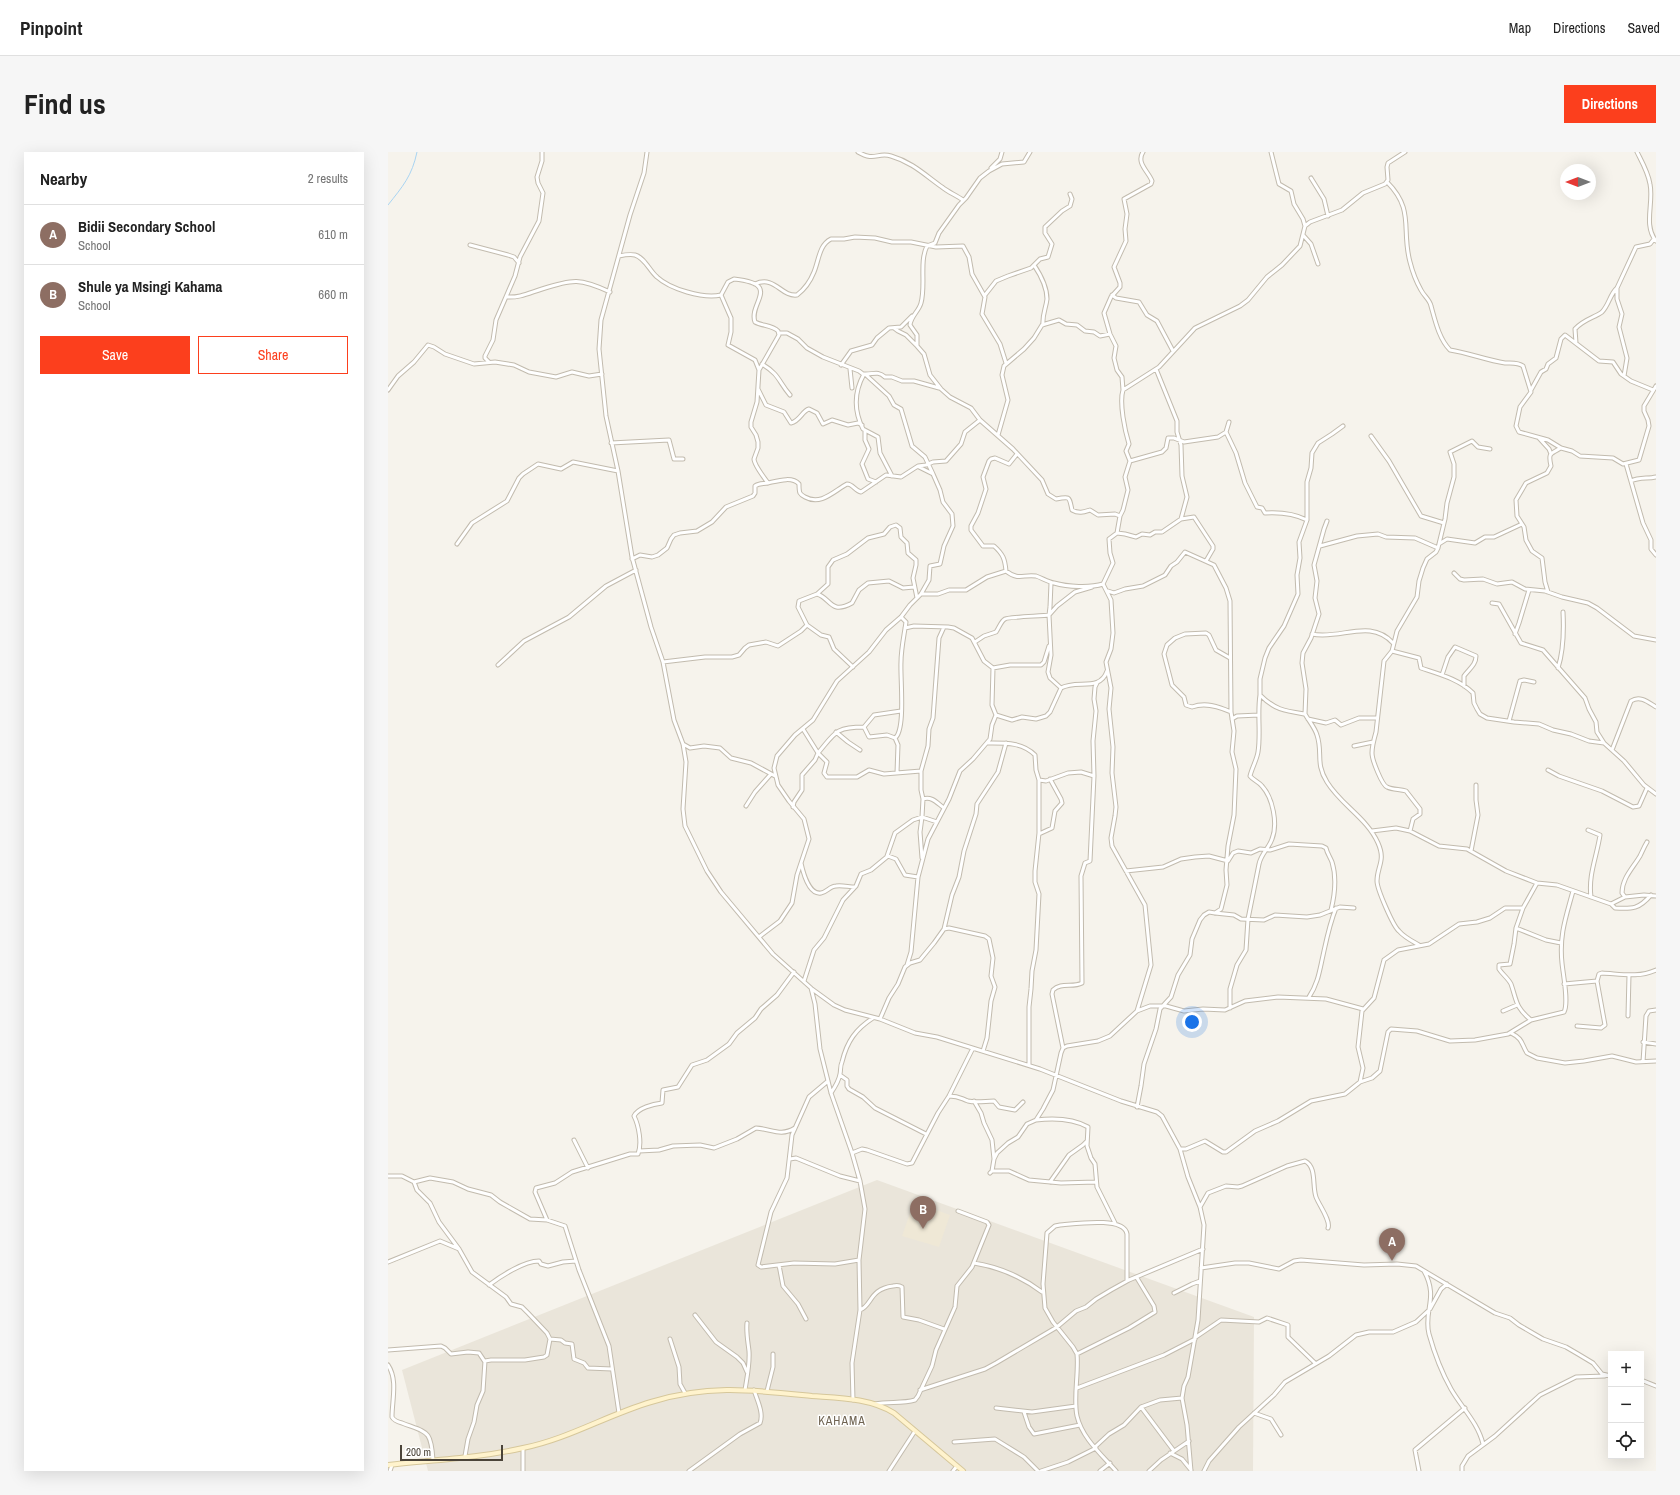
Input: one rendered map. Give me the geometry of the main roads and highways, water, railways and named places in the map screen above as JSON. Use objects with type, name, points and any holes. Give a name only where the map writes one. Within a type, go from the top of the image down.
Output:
[{"type":"main road","points":[[390,1465],[523,1448],[567,1436],[619,1413],[684,1393],[709,1390],[754,1390],[854,1400],[884,1407],[894,1413],[963,1471]]},
{"type":"waterway","points":[[388,205],[410,174],[417,152]]},
{"type":"place","name":"Shule ya Msingi Kahama","points":[[923,1229]]},
{"type":"place","name":"Bidii Secondary School","points":[[1392,1261]]},
{"type":"district","name":"KAHAMA","points":[[842,1421]]}]
